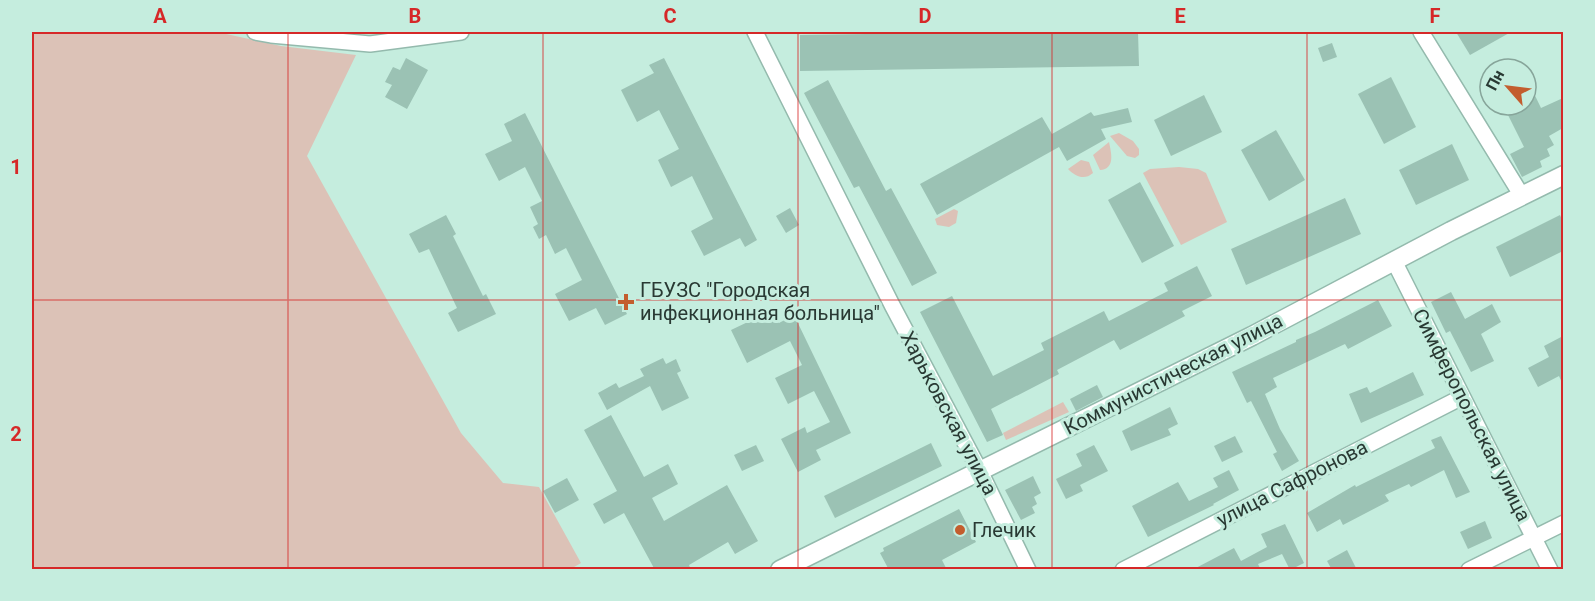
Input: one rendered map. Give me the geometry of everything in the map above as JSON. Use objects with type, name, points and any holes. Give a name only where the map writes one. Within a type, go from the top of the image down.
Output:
[{"type":"street","points":[[255,32],[370,44],[461,32]]},
{"type":"street","name":"Харьковская улица","points":[[755,32],[892,304],[980,471],[1028,570]]},
{"type":"street","points":[[1421,32],[1522,196]]},
{"type":"street","name":"Коммунистическая улица","points":[[780,570],[1242,341],[1563,175]]},
{"type":"street","name":"Симферопольская улица","points":[[1394,261],[1550,570]]},
{"type":"street","name":"улица Сафронова","points":[[1123,570],[1462,397]]},
{"type":"street","points":[[1469,570],[1563,523]]},
{"type":"shaded area","points":[[32,32],[217,32],[281,46],[356,55],[307,156],[461,433],[503,483],[539,487],[581,563],[569,570],[32,569]]},
{"type":"shaded area","points":[[1119,133],[1133,141],[1139,149],[1139,155],[1135,158],[1127,156],[1110,136]]},
{"type":"shaded area","points":[[1109,142],[1110,163],[1108,167],[1100,170],[1093,155]]},
{"type":"shaded area","points":[[1081,160],[1089,162],[1093,173],[1086,177],[1080,177],[1068,169]]},
{"type":"shaded area","points":[[1179,167],[1198,169],[1206,173],[1227,222],[1181,245],[1143,173],[1150,169]]},
{"type":"shaded area","points":[[954,209],[958,211],[956,223],[949,227],[937,225],[935,219]]},
{"type":"shaded area","points":[[1063,402],[1069,412],[1006,440],[1003,433]]},
{"type":"building","points":[[932,32],[1138,32],[1139,66],[800,71],[800,35]]},
{"type":"building","points":[[1456,32],[1511,32],[1470,55]]},
{"type":"building","points":[[1332,43],[1337,57],[1323,62],[1318,48]]},
{"type":"building","points":[[406,58],[428,70],[407,109],[385,97],[392,85],[385,82],[393,67],[400,70]]},
{"type":"building","points":[[664,58],[757,240],[745,247],[740,238],[704,256],[691,231],[713,219],[692,176],[671,187],[658,160],[679,149],[659,110],[637,122],[621,90],[654,73],[649,65]]},
{"type":"building","points":[[1391,77],[1416,127],[1384,144],[1358,94]]},
{"type":"building","points":[[828,80],[886,191],[891,188],[937,273],[912,286],[859,186],[854,188],[804,93]]},
{"type":"building","points":[[1204,95],[1222,132],[1171,156],[1154,120]]},
{"type":"building","points":[[1563,98],[1563,128],[1549,136],[1554,145],[1547,149],[1550,156],[1540,161],[1542,167],[1522,177],[1510,154],[1524,147],[1509,117],[1538,117],[1538,102],[1541,108]]},
{"type":"building","points":[[1128,108],[1132,122],[1101,129],[1106,139],[1067,161],[1059,147],[937,215],[920,184],[1042,117],[1052,134],[1091,112],[1094,116]]},
{"type":"building","points":[[525,113],[627,314],[605,325],[596,308],[569,321],[555,294],[582,280],[566,248],[555,254],[546,235],[539,239],[533,227],[538,224],[530,207],[542,201],[525,167],[499,181],[485,154],[512,141],[504,124]]},
{"type":"building","points":[[1276,130],[1305,180],[1269,201],[1241,150]]},
{"type":"building","points":[[1452,144],[1469,180],[1416,205],[1399,170]]},
{"type":"building","points":[[1140,182],[1174,246],[1142,263],[1108,200]]},
{"type":"building","points":[[1345,198],[1361,234],[1246,285],[1231,249]]},
{"type":"building","points":[[790,208],[799,225],[786,233],[776,216]]},
{"type":"building","points":[[446,215],[456,234],[453,236],[483,296],[486,294],[496,314],[458,332],[448,313],[457,308],[429,249],[419,253],[409,234]]},
{"type":"building","points":[[1560,215],[1563,222],[1563,251],[1510,277],[1496,247]]},
{"type":"building","points":[[1197,266],[1212,296],[1182,311],[1185,316],[1120,350],[1114,340],[1057,370],[1059,374],[991,409],[1003,435],[987,442],[920,312],[952,296],[993,376],[1044,350],[1041,343],[1104,311],[1109,321],[1168,291],[1164,283]]},
{"type":"building","points":[[1451,292],[1465,319],[1492,304],[1501,322],[1481,334],[1494,361],[1471,372],[1450,331],[1446,333],[1431,302]]},
{"type":"building","points":[[1378,300],[1392,326],[1348,349],[1345,344],[1273,378],[1277,387],[1265,394],[1280,429],[1299,461],[1282,471],[1273,454],[1277,452],[1251,401],[1247,403],[1232,372]]},
{"type":"building","points":[[773,310],[779,323],[794,315],[851,433],[816,450],[821,460],[798,472],[781,439],[805,427],[807,433],[830,422],[814,391],[788,404],[775,378],[802,365],[790,341],[747,363],[731,330]]},
{"type":"building","points":[[1563,336],[1563,385],[1559,376],[1538,387],[1528,368],[1549,357],[1544,346]]},
{"type":"building","points":[[663,358],[666,364],[676,359],[681,371],[677,373],[689,398],[662,411],[650,386],[607,410],[598,393],[616,383],[619,388],[644,376],[640,369]]},
{"type":"building","points":[[1413,372],[1424,395],[1361,423],[1349,394],[1367,387],[1370,393]]},
{"type":"building","points":[[1097,385],[1103,397],[1076,411],[1070,399]]},
{"type":"building","points":[[1170,407],[1178,424],[1168,429],[1171,435],[1131,451],[1122,431]]},
{"type":"building","points":[[611,415],[644,477],[668,464],[678,484],[652,498],[664,521],[727,485],[758,541],[735,554],[728,542],[689,565],[691,570],[655,570],[624,513],[604,524],[593,504],[617,491],[584,430]]},
{"type":"building","points":[[1235,436],[1243,452],[1222,462],[1214,446]]},
{"type":"building","points":[[1441,436],[1470,492],[1456,498],[1444,470],[1411,487],[1409,484],[1385,495],[1389,501],[1343,525],[1340,519],[1317,532],[1307,513],[1355,485],[1356,487],[1435,448],[1431,440]]},
{"type":"building","points":[[931,443],[942,466],[835,518],[824,496]]},
{"type":"building","points":[[756,445],[764,461],[742,471],[734,455]]},
{"type":"building","points":[[1094,445],[1108,471],[1080,485],[1083,491],[1066,499],[1056,479],[1082,466],[1076,454]]},
{"type":"building","points":[[1229,470],[1239,490],[1214,505],[1148,537],[1132,506],[1178,482],[1189,501],[1218,487],[1213,478]]},
{"type":"building","points":[[1033,476],[1041,493],[1034,497],[1037,504],[1032,507],[1035,513],[1021,520],[1005,490]]},
{"type":"building","points":[[567,478],[579,500],[555,513],[543,491]]},
{"type":"building","points":[[959,509],[976,542],[942,560],[947,570],[889,570],[880,553],[884,551],[883,548]]},
{"type":"building","points":[[1485,521],[1492,538],[1468,549],[1460,532]]},
{"type":"building","points":[[1285,524],[1304,563],[1290,570],[1282,554],[1258,564],[1261,570],[1192,570],[1234,548],[1241,561],[1267,547],[1261,534]]},
{"type":"building","points":[[1347,550],[1357,570],[1332,570],[1327,561]]},
{"type":"place","name":"ГБУЗС \"Городская инфекционная больница\"","points":[[626,302]]},
{"type":"place","name":"Глечик","points":[[960,530]]}]
